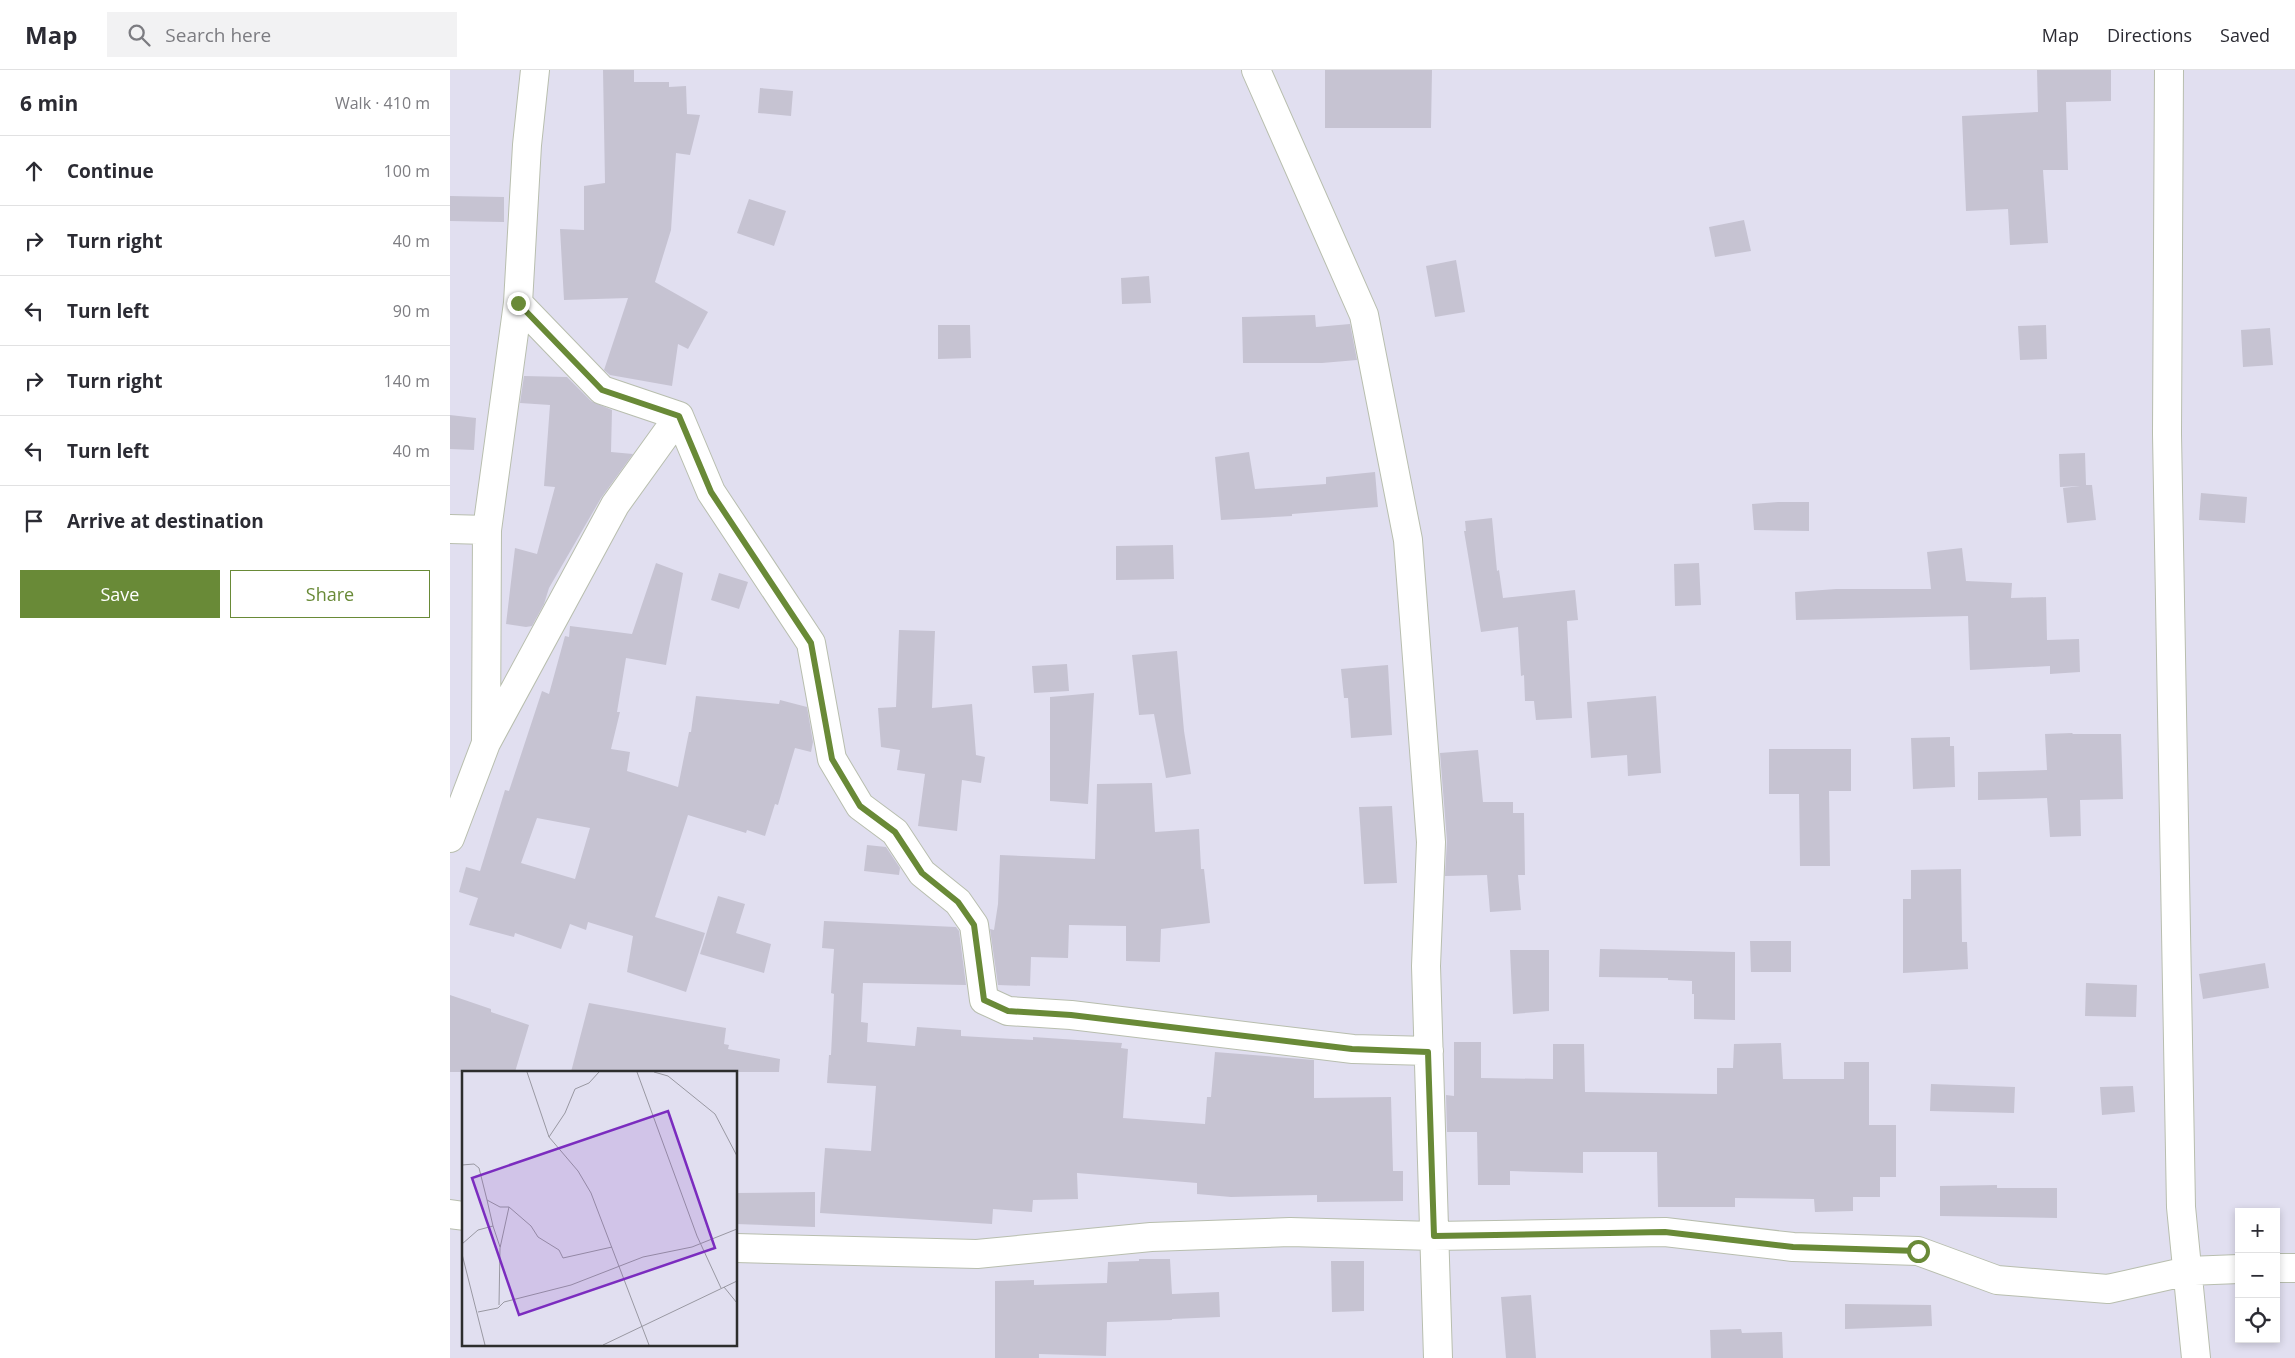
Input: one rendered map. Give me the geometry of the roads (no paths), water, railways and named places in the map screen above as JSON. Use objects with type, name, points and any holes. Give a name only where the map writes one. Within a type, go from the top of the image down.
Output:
[{"type":"street","points":[[486,743],[487,530],[518,303],[527,145],[535,70]]},
{"type":"street","points":[[1256,70],[1364,315],[1408,540],[1431,842],[1426,966],[1438,1358]]},
{"type":"street","points":[[2168,70],[2167,434],[2181,1207],[2196,1358]]},
{"type":"street","points":[[518,303],[602,390],[679,416],[711,492],[811,643],[832,759],[860,806],[895,832],[922,873],[958,902],[974,925],[984,1000],[1008,1011],[1071,1015],[1352,1049],[1428,1052]]},
{"type":"street","points":[[450,838],[486,743],[616,505],[679,416]]},
{"type":"street","points":[[450,529],[487,530]]},
{"type":"street","points":[[738,1248],[978,1254],[1151,1237],[1290,1232],[1434,1236],[1665,1232],[1793,1247],[1918,1251],[1997,1280],[2108,1289],[2188,1271],[2235,1269]]},
{"type":"street","points":[[2280,1268],[2295,1268]]}]
